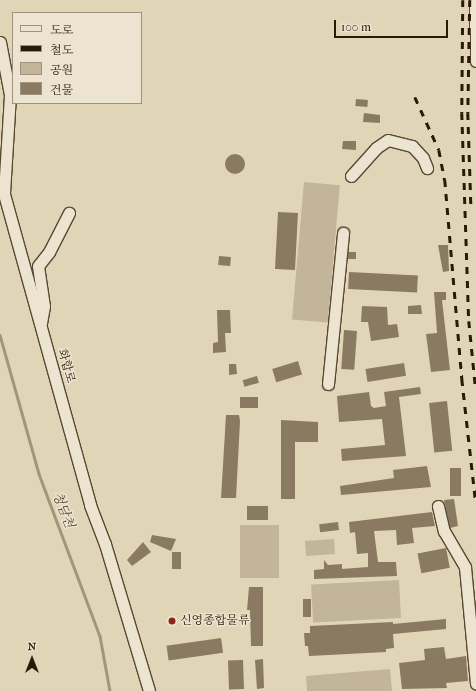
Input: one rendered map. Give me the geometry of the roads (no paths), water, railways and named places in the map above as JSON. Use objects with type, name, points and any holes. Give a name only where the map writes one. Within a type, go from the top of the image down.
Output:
[{"type":"street","points":[[475,0],[476,61]]},
{"type":"street","name":"화합로","points":[[0,42],[10,95],[4,194],[90,505],[105,544],[149,691]]},
{"type":"street","points":[[352,176],[376,148],[388,140],[412,146],[423,158],[427,168]]},
{"type":"street","points":[[40,325],[44,306],[38,266],[49,252],[69,213]]},
{"type":"street","points":[[328,384],[343,233]]},
{"type":"street","points":[[438,506],[444,532],[465,567],[476,683]]},
{"type":"waterway","name":"청담천","points":[[0,335],[39,474],[100,636],[110,691]]},
{"type":"railway","points":[[463,0],[462,113],[469,321],[476,391]]},
{"type":"railway","points":[[470,0],[468,113],[471,204]]},
{"type":"railway","points":[[415,97],[439,150],[445,180],[462,379],[476,504]]},
{"type":"place","name":"신영종합물류","points":[[172,621]]}]
